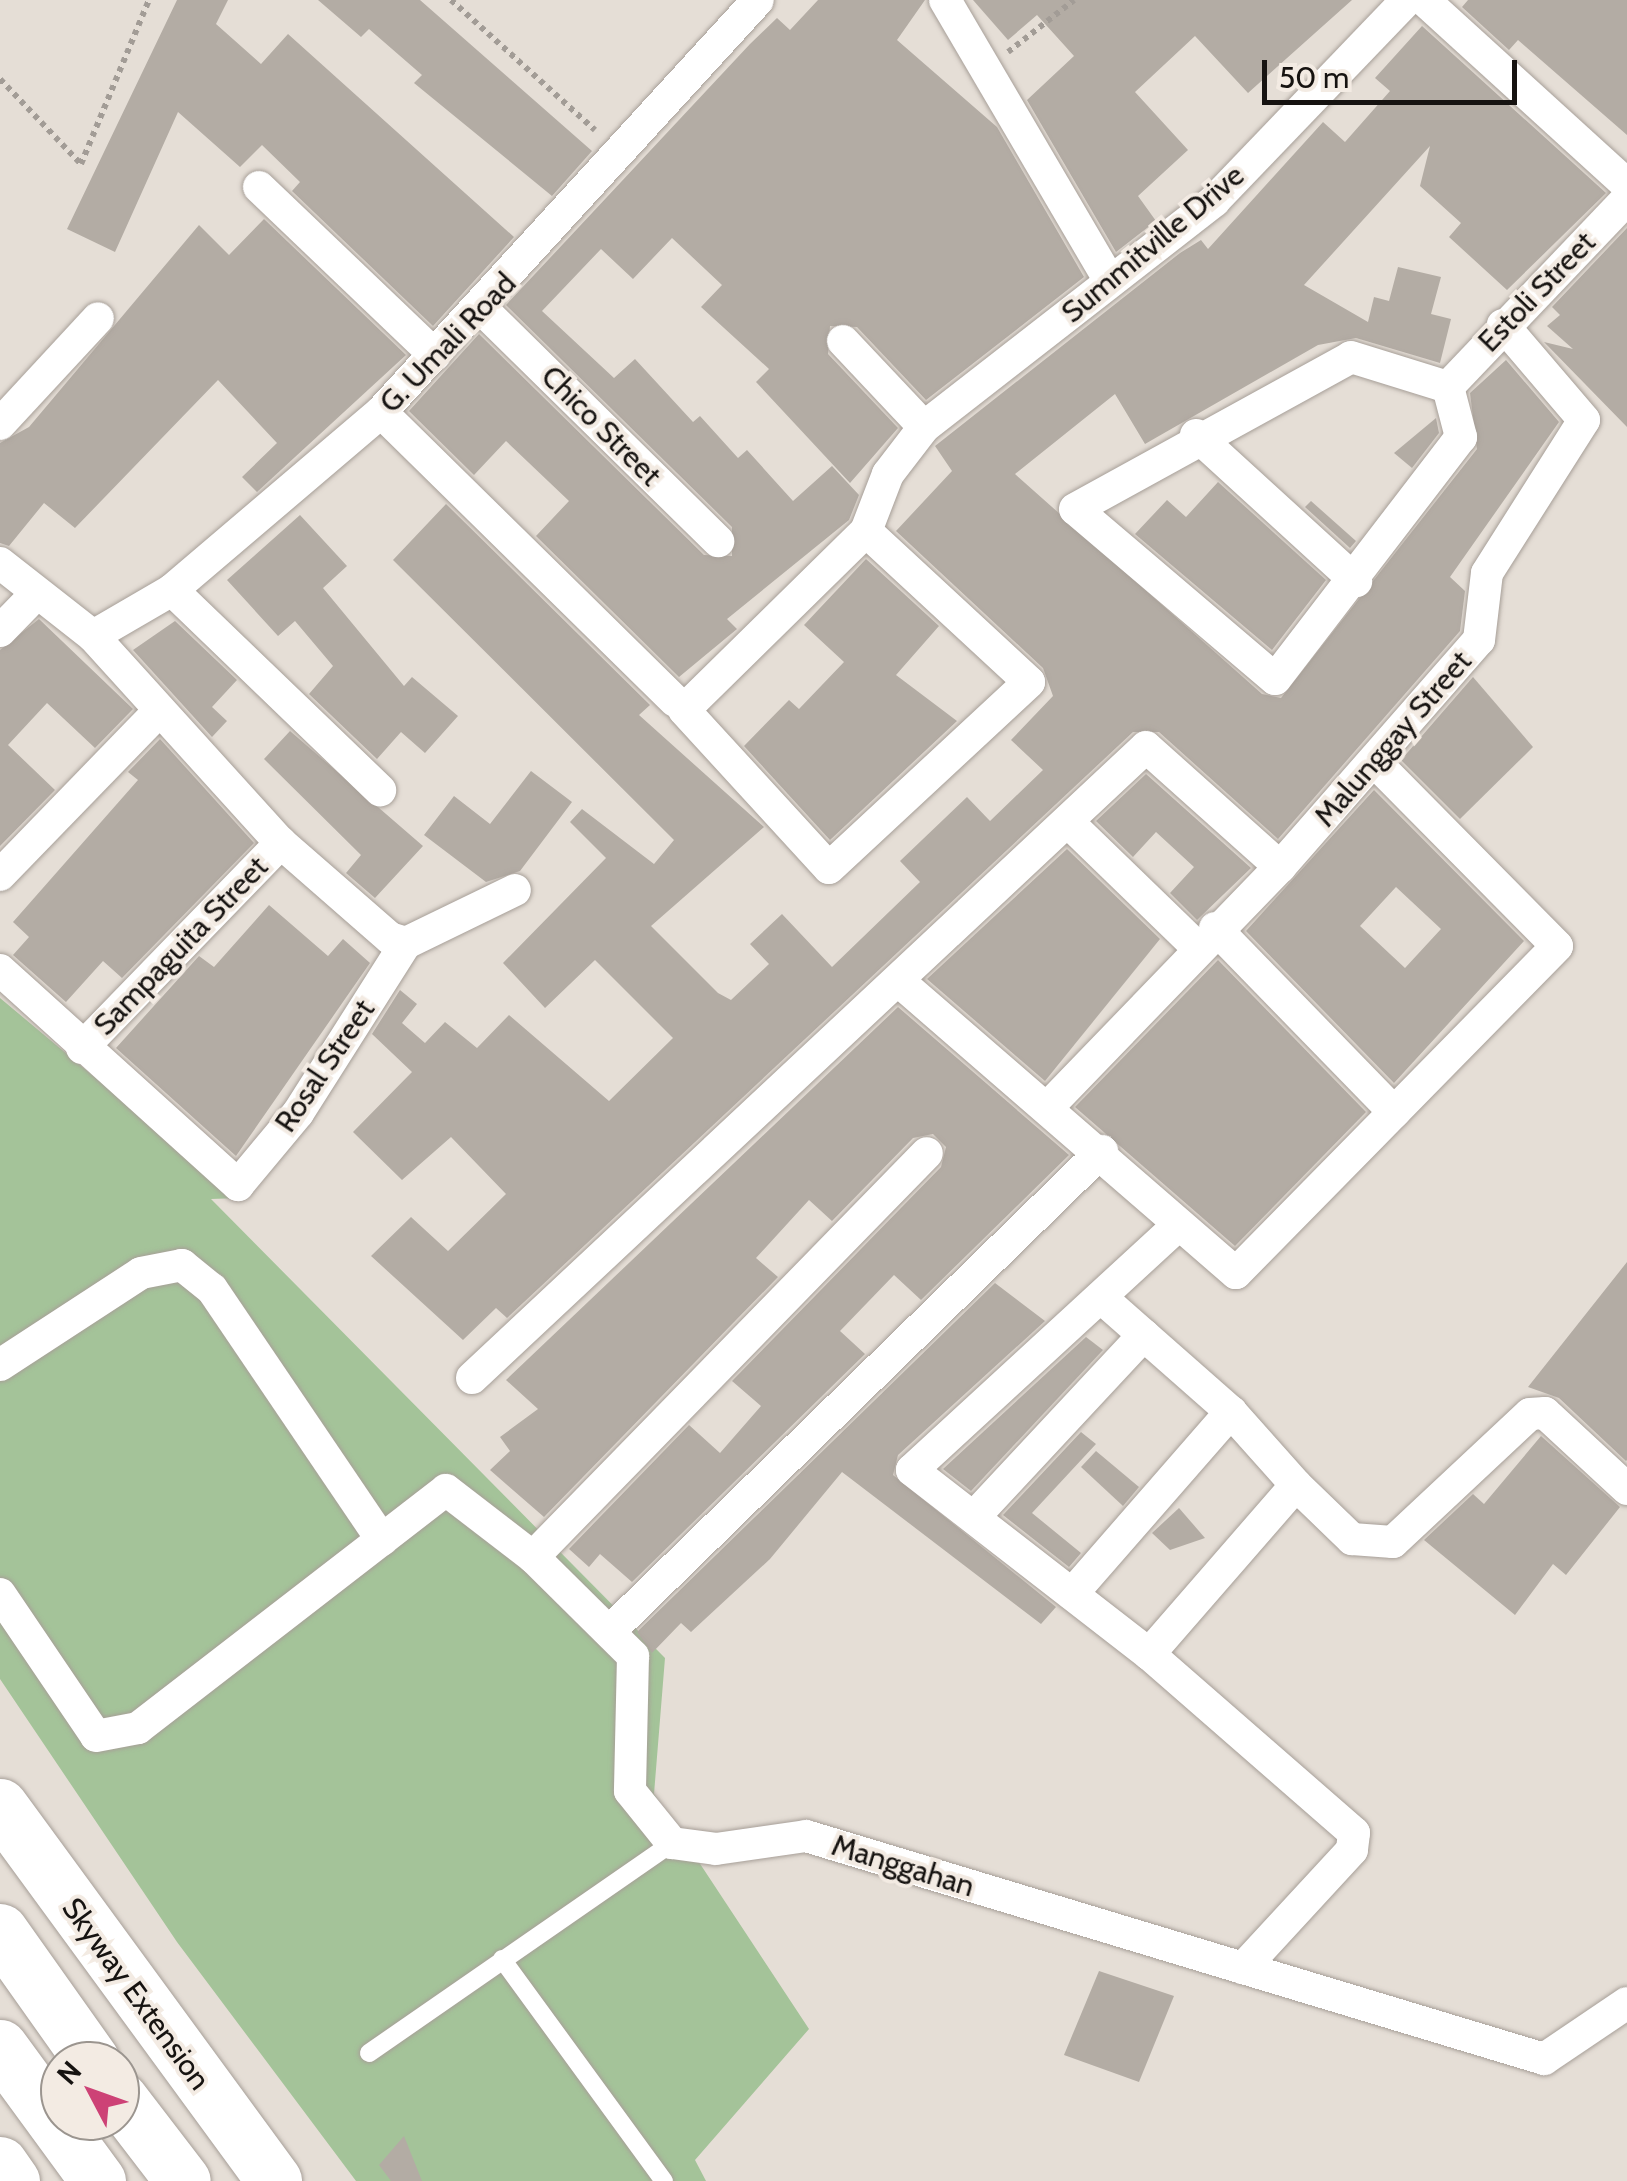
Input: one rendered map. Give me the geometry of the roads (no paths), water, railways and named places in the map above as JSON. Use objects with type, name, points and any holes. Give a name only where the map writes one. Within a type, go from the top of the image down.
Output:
[{"type":"highway","name":"Skyway Extension","points":[[0,1806],[274,2181]]},
{"type":"highway","points":[[0,1932],[78,2041]]},
{"type":"highway","points":[[0,2047],[98,2181]]},
{"type":"highway","points":[[140,2125],[183,2181]]},
{"type":"highway","points":[[0,2164],[12,2181]]},
{"type":"street","name":"G. Umali Road","points":[[93,636],[172,590],[381,412],[483,310],[758,0]]},
{"type":"street","points":[[945,0],[1110,278]]},
{"type":"street","name":"Summitville Drive","points":[[866,531],[888,474],[924,428],[1110,278],[1214,201],[1407,0]]},
{"type":"street","points":[[1424,0],[1627,185]]},
{"type":"street","points":[[258,187],[435,355]]},
{"type":"street","name":"Estoli Street","points":[[1448,387],[1627,199]]},
{"type":"street","name":"Chico Street","points":[[483,310],[718,541]]},
{"type":"street","points":[[0,424],[98,318]]},
{"type":"street","name":"Malunggay Street","points":[[1048,1108],[1376,763],[1478,640],[1487,573],[1584,420],[1504,326]]},
{"type":"street","points":[[843,341],[924,428]]},
{"type":"street","points":[[1351,356],[1448,387],[1461,437],[1356,581],[1275,679],[1075,510],[1196,435],[1351,356]]},
{"type":"street","points":[[381,412],[674,700]]},
{"type":"street","points":[[1196,435],[1356,581]]},
{"type":"street","points":[[866,531],[1029,682],[830,868],[684,710],[866,531]]},
{"type":"street","points":[[0,563],[93,636],[280,843],[376,928],[406,943],[515,890]]},
{"type":"street","points":[[172,590],[380,790]]},
{"type":"street","points":[[0,630],[36,594]]},
{"type":"street","points":[[0,875],[158,711]]},
{"type":"street","points":[[472,1378],[901,983],[1146,747],[1280,867]]},
{"type":"street","points":[[901,983],[1102,1151],[1177,1226],[1236,1273],[1557,946],[1376,763]]},
{"type":"street","points":[[1068,822],[1207,938],[1394,1112]]},
{"type":"street","name":"Sampaguita Street","points":[[82,1048],[280,843]]},
{"type":"street","name":"Rosal Street","points":[[82,1048],[238,1186],[298,1113],[406,943]]},
{"type":"street","points":[[0,970],[82,1048]]},
{"type":"street","points":[[609,1632],[1102,1151]]},
{"type":"street","points":[[533,1557],[927,1153]]},
{"type":"street","points":[[1177,1226],[1104,1300],[912,1470],[1149,1654],[1354,1833],[1352,1850],[1243,1968]]},
{"type":"street","points":[[0,1364],[141,1273],[182,1265],[212,1289],[382,1540]]},
{"type":"street","points":[[1104,1300],[1232,1412],[1296,1485],[1352,1539],[1392,1542],[1530,1414],[1545,1413],[1627,1489]]},
{"type":"street","points":[[974,1518],[1144,1335]]},
{"type":"street","points":[[1072,1594],[1232,1412]]},
{"type":"street","points":[[1149,1654],[1296,1485]]},
{"type":"street","points":[[0,1594],[96,1736],[138,1728],[446,1490],[533,1557],[632,1656],[630,1791],[672,1843]]},
{"type":"street","name":"Manggahan","points":[[672,1843],[716,1848],[806,1836],[1544,2059],[1627,2003]]},
{"type":"lane","points":[[369,2053],[672,1843]]},
{"type":"lane","points":[[502,1959],[664,2181]]}]
